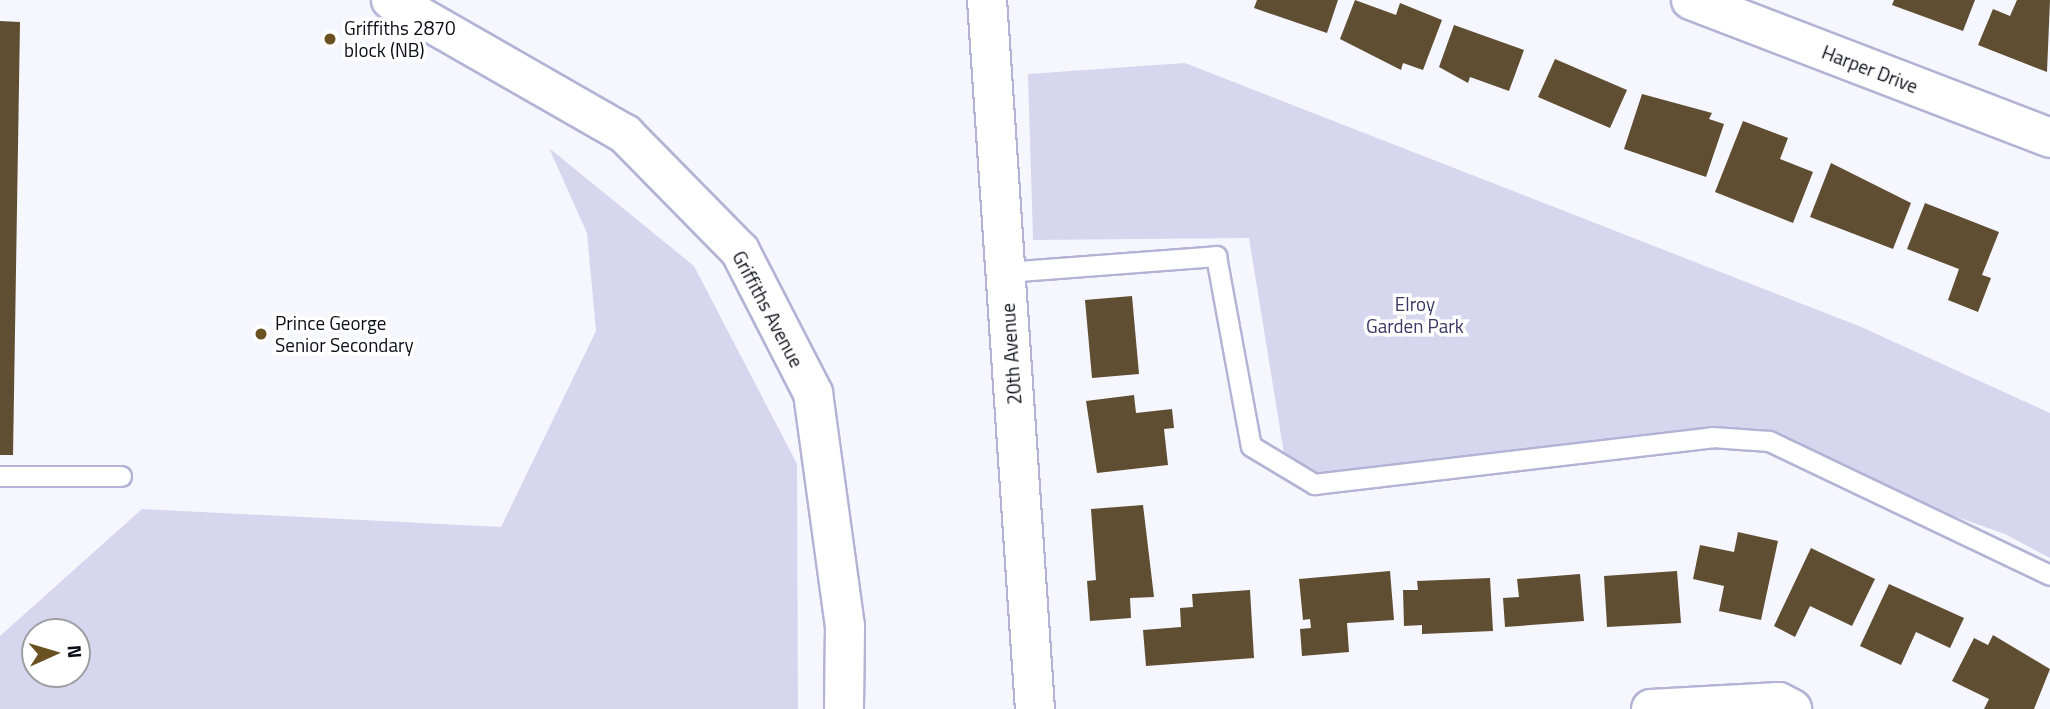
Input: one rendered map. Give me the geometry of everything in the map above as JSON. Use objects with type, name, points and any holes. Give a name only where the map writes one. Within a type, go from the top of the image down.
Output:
[{"type":"street","name":"Griffiths Avenue","points":[[391,0],[625,134],[740,251],[813,393],[845,626],[844,709]]},
{"type":"street","name":"20th Avenue","points":[[987,0],[1035,709]]},
{"type":"street","name":"Harper Drive","points":[[1690,0],[2050,138]]},
{"type":"street","points":[[1651,709],[1779,702],[1792,709]]},
{"type":"lane","points":[[1005,272],[1216,256],[1251,446],[1314,484],[1712,437],[1769,441],[2050,575]]},
{"type":"lane","points":[[0,477],[121,476]]},
{"type":"green space","name":"Elroy Garden Park","points":[[1185,63],[1859,326],[2050,413],[2050,558],[2005,534],[1728,437],[1288,478],[1249,238],[1033,240],[1028,74]]},
{"type":"green space","points":[[549,148],[694,266],[797,464],[798,709],[0,709],[0,636],[142,509],[501,527],[596,331],[587,233]]},
{"type":"building","points":[[1257,0],[1338,0],[1327,33],[1254,8]]},
{"type":"building","points":[[1355,0],[1396,15],[1400,3],[1442,20],[1423,70],[1403,63],[1401,70],[1340,39]]},
{"type":"building","points":[[1894,0],[1975,0],[1963,31],[1892,5]]},
{"type":"building","points":[[2017,0],[2050,0],[2047,72],[1978,45],[1993,9],[2010,16]]},
{"type":"building","points":[[0,21],[20,22],[13,455],[0,455]]},
{"type":"building","points":[[1454,25],[1524,50],[1509,91],[1470,77],[1468,83],[1439,67]]},
{"type":"building","points":[[1555,59],[1627,90],[1610,128],[1538,97]]},
{"type":"building","points":[[1642,94],[1712,113],[1709,119],[1724,124],[1706,177],[1624,149]]},
{"type":"building","points":[[1743,121],[1788,138],[1780,159],[1813,172],[1793,223],[1715,192]]},
{"type":"building","points":[[1831,163],[1911,203],[1893,249],[1810,217]]},
{"type":"building","points":[[1925,203],[1999,232],[1982,275],[1991,278],[1978,312],[1948,300],[1959,269],[1907,249]]},
{"type":"building","points":[[1132,296],[1139,374],[1092,378],[1085,300]]},
{"type":"building","points":[[1134,395],[1136,413],[1172,409],[1174,428],[1164,429],[1168,465],[1097,473],[1086,401]]},
{"type":"building","points":[[1143,505],[1154,597],[1130,598],[1131,618],[1090,621],[1087,581],[1096,580],[1091,509]]},
{"type":"building","points":[[1738,532],[1778,541],[1761,620],[1719,611],[1724,586],[1693,579],[1700,545],[1734,552]]},
{"type":"building","points":[[1811,548],[1875,579],[1852,626],[1810,606],[1795,637],[1774,626]]},
{"type":"building","points":[[1390,571],[1394,620],[1347,623],[1349,652],[1302,656],[1300,629],[1311,628],[1310,619],[1303,620],[1299,579]]},
{"type":"building","points":[[1677,571],[1681,623],[1607,627],[1604,576]]},
{"type":"building","points":[[1580,574],[1584,621],[1505,627],[1503,598],[1519,597],[1517,579]]},
{"type":"building","points":[[1490,578],[1493,631],[1422,634],[1422,625],[1404,626],[1403,590],[1418,590],[1417,581]]},
{"type":"building","points":[[1889,584],[1964,618],[1950,648],[1916,632],[1901,665],[1860,646]]},
{"type":"building","points":[[1250,590],[1254,658],[1146,666],[1143,630],[1181,627],[1180,608],[1193,607],[1192,594]]},
{"type":"building","points":[[1993,635],[2050,669],[2034,709],[1984,709],[1989,699],[1952,681],[1974,638],[1988,645]]},
{"type":"place","name":"Griffiths 2870 block (NB)","points":[[330,39]]},
{"type":"place","name":"Prince George Senior Secondary","points":[[261,334]]}]
